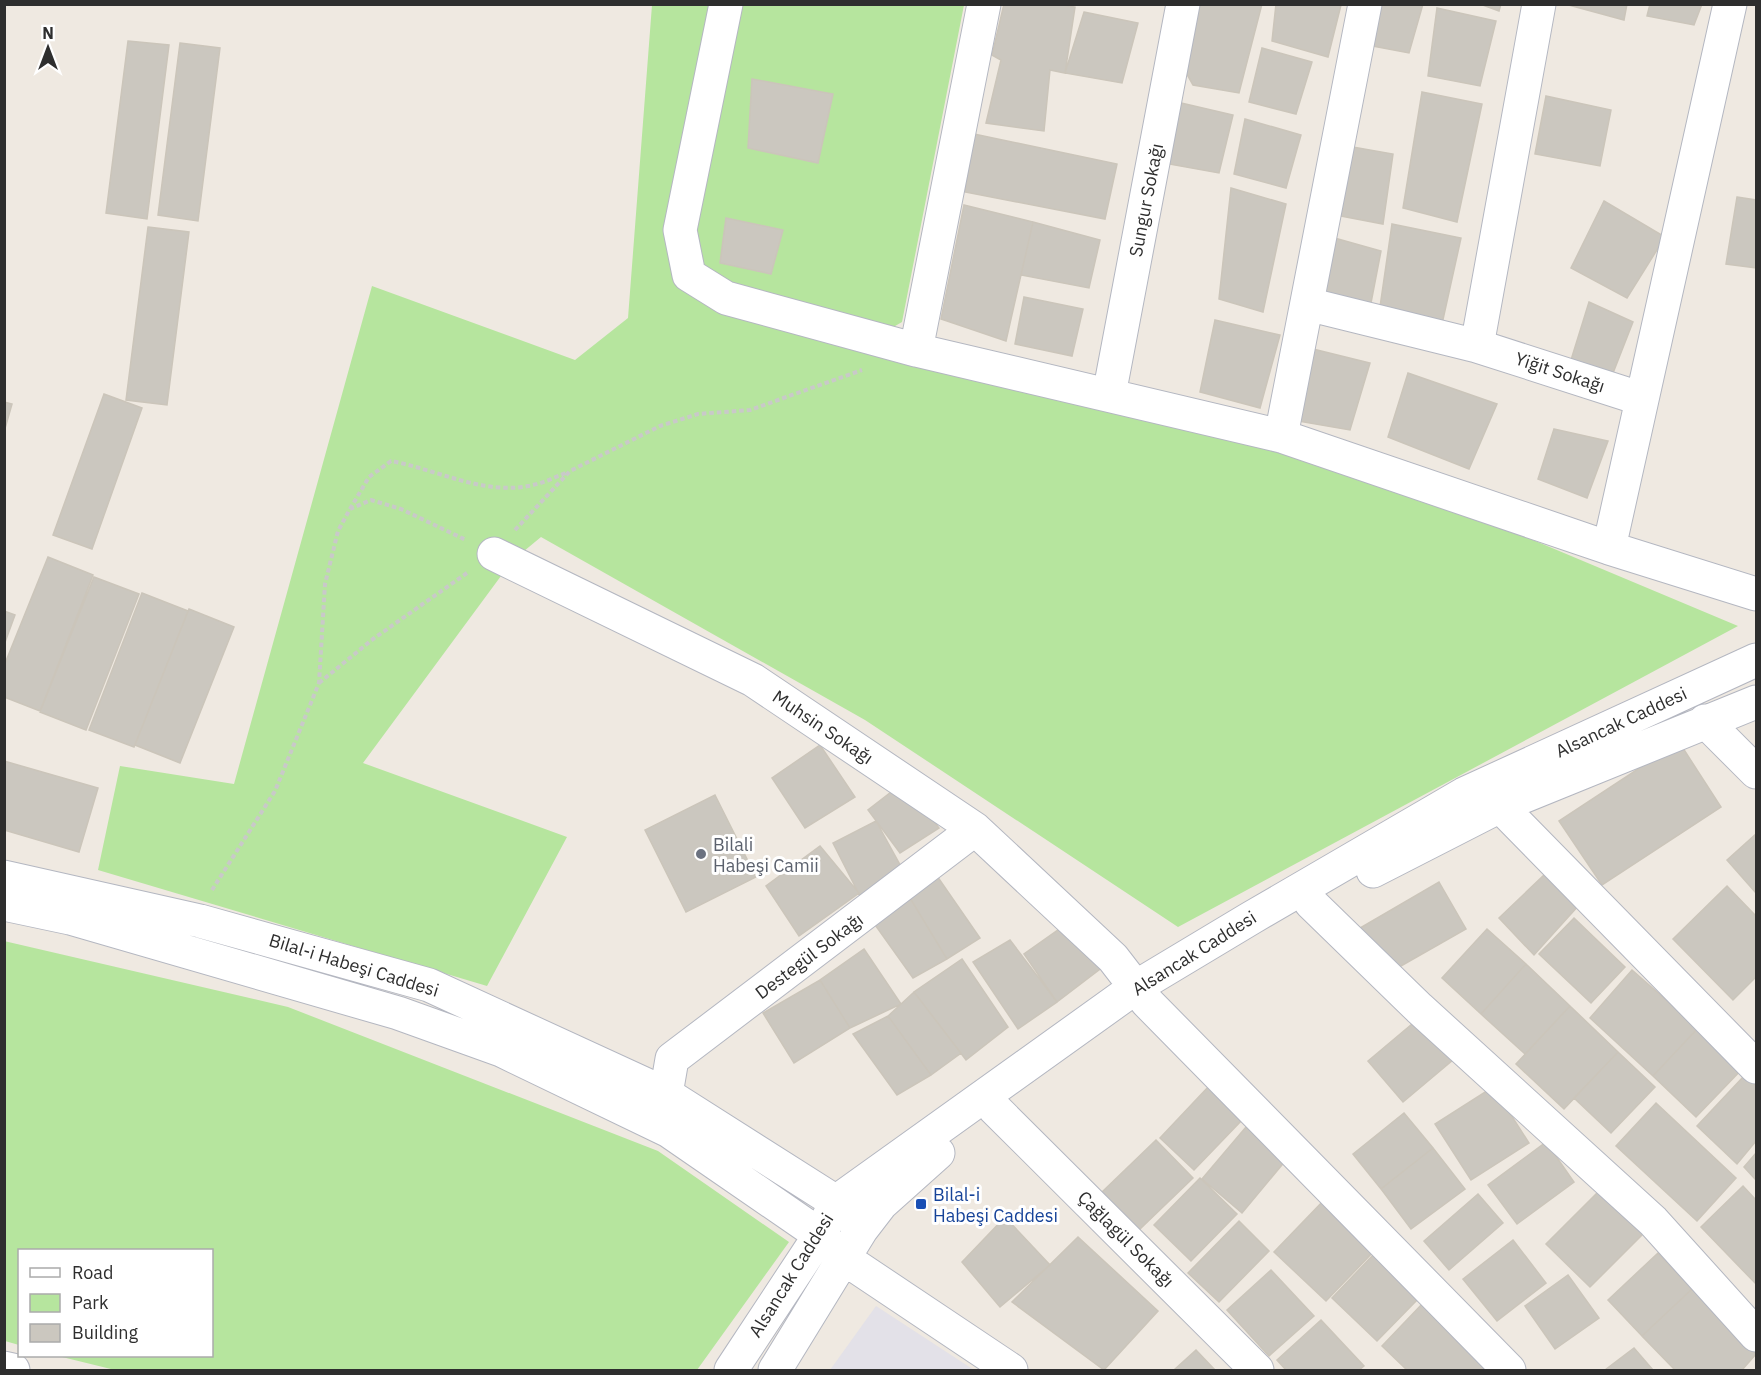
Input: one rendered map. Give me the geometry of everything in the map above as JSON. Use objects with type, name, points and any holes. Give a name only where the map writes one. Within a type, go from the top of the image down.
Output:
[{"type":"street","points":[[726,4],[680,230],[689,275],[726,298],[916,350],[1281,436],[1609,548],[1756,594]]},
{"type":"street","points":[[916,350],[984,4]]},
{"type":"street","name":"Sungur Sokağı","points":[[1109,395],[1183,4]]},
{"type":"street","points":[[1281,436],[1365,4]]},
{"type":"street","points":[[1477,346],[1539,4]]},
{"type":"street","points":[[1609,548],[1730,4]]},
{"type":"street","name":"Yiğit Sokağı","points":[[1306,304],[1477,346],[1642,399]]},
{"type":"street","name":"Muhsin Sokağı","points":[[494,554],[753,680],[975,829],[1113,958],[1142,995],[1509,1371]]},
{"type":"street","name":"Alsancak Caddesi","points":[[731,1371],[820,1235],[836,1202],[1142,995],[1251,918],[1464,794],[1756,660]]},
{"type":"street","name":"Alsancak Caddesi","points":[[775,1371],[861,1230],[881,1204],[951,1142],[1142,995],[1311,903],[1500,806],[1756,702]]},
{"type":"street","points":[[1705,721],[1756,772]]},
{"type":"street","points":[[1500,806],[1756,1067]]},
{"type":"street","name":"Destegül Sokağı","points":[[666,1094],[672,1059],[975,829]]},
{"type":"street","name":"Bilal-i Habeşi Caddesi","points":[[4,877],[200,921],[429,985],[666,1094],[836,1202],[861,1230]]},
{"type":"street","points":[[1311,903],[1419,1008],[1653,1221],[1756,1335]]},
{"type":"street","name":"Bilal-i Habeşi Caddesi","points":[[4,904],[70,918],[398,1013],[501,1050],[669,1131],[820,1235],[845,1259],[1011,1371]]},
{"type":"street","name":"Çağlagül Sokağı","points":[[994,1108],[1257,1371]]},
{"type":"street","points":[[4,1368],[13,1371]]},
{"type":"path","points":[[200,921],[202,904],[275,791],[319,683],[325,584],[338,531],[369,477],[391,461],[422,467],[468,483],[501,488],[529,486],[570,471],[660,426],[698,414],[750,410],[916,350]]},
{"type":"path","points":[[319,683],[373,639],[494,554],[570,471]]},
{"type":"path","points":[[350,510],[371,500],[401,509],[494,554]]},
{"type":"shaded area","points":[[876,1306],[974,1370],[830,1370]]},
{"type":"green space","points":[[652,5],[964,5],[902,322],[871,340],[1359,467],[1738,626],[1178,927],[865,720],[541,537],[512,561],[363,763],[567,837],[487,986],[98,870],[120,766],[234,784],[372,286],[575,360],[628,318]]},
{"type":"green space","points":[[4,941],[288,1007],[658,1151],[789,1242],[697,1370],[115,1370],[62,1357],[213,1357],[213,1249],[18,1249],[18,1345],[5,1341]]},
{"type":"building","points":[[1004,4],[1058,4],[1075,7],[1065,73],[1050,70],[1044,131],[986,123],[1001,60],[992,55]]},
{"type":"building","points":[[1195,4],[1262,4],[1239,93],[1193,85],[1183,67]]},
{"type":"building","points":[[1276,4],[1341,5],[1328,57],[1272,41]]},
{"type":"building","points":[[1380,4],[1423,4],[1409,53],[1372,46]]},
{"type":"building","points":[[1480,4],[1501,4],[1499,11]]},
{"type":"building","points":[[1565,4],[1627,4],[1624,20]]},
{"type":"building","points":[[1650,4],[1702,4],[1694,25],[1647,16]]},
{"type":"building","points":[[1437,8],[1496,21],[1480,86],[1428,76]]},
{"type":"building","points":[[1084,12],[1138,23],[1122,83],[1065,73]]},
{"type":"building","points":[[128,41],[169,45],[147,219],[106,213]]},
{"type":"building","points":[[180,43],[220,48],[198,221],[158,215]]},
{"type":"building","points":[[1262,48],[1312,62],[1296,114],[1249,102]]},
{"type":"building","points":[[752,79],[833,94],[818,163],[748,148]]},
{"type":"building","points":[[1422,92],[1482,104],[1457,222],[1403,208]]},
{"type":"building","points":[[1546,96],[1611,110],[1600,166],[1535,154]]},
{"type":"building","points":[[1177,102],[1233,115],[1219,173],[1169,164]]},
{"type":"building","points":[[1245,119],[1301,135],[1286,188],[1234,174]]},
{"type":"building","points":[[974,134],[1117,164],[1105,219],[965,192]]},
{"type":"building","points":[[1347,146],[1393,154],[1383,224],[1335,215]]},
{"type":"building","points":[[1231,188],[1286,204],[1263,312],[1219,299]]},
{"type":"building","points":[[1737,197],[1756,200],[1756,268],[1726,264]]},
{"type":"building","points":[[1604,201],[1665,237],[1627,298],[1571,268]]},
{"type":"building","points":[[964,205],[1033,222],[1006,341],[941,319]]},
{"type":"building","points":[[726,218],[783,230],[771,274],[720,263]]},
{"type":"building","points":[[1033,222],[1100,240],[1089,288],[1021,275]]},
{"type":"building","points":[[1392,224],[1461,238],[1442,324],[1380,307]]},
{"type":"building","points":[[148,227],[189,232],[167,405],[126,400]]},
{"type":"building","points":[[1331,237],[1381,251],[1370,308],[1321,297]]},
{"type":"building","points":[[1024,297],[1083,309],[1072,356],[1015,344]]},
{"type":"building","points":[[1589,302],[1633,322],[1613,373],[1571,360]]},
{"type":"building","points":[[1215,320],[1280,335],[1260,408],[1200,392]]},
{"type":"building","points":[[1309,348],[1370,363],[1350,430],[1292,420]]},
{"type":"building","points":[[1408,373],[1497,404],[1469,469],[1388,437]]},
{"type":"building","points":[[104,394],[142,408],[92,549],[53,535]]},
{"type":"building","points":[[4,402],[12,404],[4,432]]},
{"type":"building","points":[[1554,429],[1608,441],[1587,498],[1538,479]]},
{"type":"building","points":[[48,557],[93,575],[40,711],[4,697],[4,666]]},
{"type":"building","points":[[94,577],[139,594],[86,730],[40,712]]},
{"type":"building","points":[[142,593],[188,611],[134,747],[89,730]]},
{"type":"building","points":[[189,609],[234,627],[180,763],[135,745]]},
{"type":"building","points":[[4,611],[15,615],[4,645]]},
{"type":"building","points":[[1679,742],[1721,807],[1602,885],[1559,821]]},
{"type":"building","points":[[820,745],[855,797],[805,828],[772,778]]},
{"type":"building","points":[[4,761],[98,788],[79,852],[4,830]]},
{"type":"building","points":[[904,782],[939,828],[900,853],[868,810]]},
{"type":"building","name":"Bilali Habeşi Camii","points":[[715,795],[756,877],[686,912],[645,830]]},
{"type":"building","points":[[876,821],[904,872],[861,898],[833,843]]},
{"type":"building","points":[[1756,834],[1756,893],[1727,860]]},
{"type":"building","points":[[820,846],[859,893],[799,936],[766,886]]},
{"type":"building","points":[[1544,875],[1579,905],[1534,955],[1499,918]]},
{"type":"building","points":[[937,876],[980,938],[947,959],[910,898]]},
{"type":"building","points":[[1439,882],[1466,929],[1387,974],[1360,928]]},
{"type":"building","points":[[1727,886],[1756,916],[1756,977],[1733,1000],[1673,939]]},
{"type":"building","points":[[910,898],[947,959],[913,978],[873,922]]},
{"type":"building","points":[[1574,918],[1625,967],[1591,1003],[1539,954]]},
{"type":"building","points":[[1072,920],[1104,966],[1057,1002],[1024,954]]},
{"type":"building","points":[[1487,929],[1526,964],[1481,1014],[1442,978]]},
{"type":"building","points":[[1010,940],[1057,1002],[1018,1029],[973,962]]},
{"type":"building","points":[[864,949],[901,1004],[850,1028],[820,980]]},
{"type":"building","points":[[962,959],[1008,1027],[966,1060],[914,992]]},
{"type":"building","points":[[1526,964],[1570,1006],[1525,1054],[1481,1014]]},
{"type":"building","points":[[1632,970],[1698,1028],[1653,1076],[1590,1018]]},
{"type":"building","points":[[820,980],[850,1028],[794,1063],[763,1013]]},
{"type":"building","points":[[914,992],[961,1053],[931,1075],[888,1016]]},
{"type":"building","points":[[1570,1006],[1618,1052],[1564,1109],[1516,1064]]},
{"type":"building","points":[[888,1016],[931,1075],[897,1095],[853,1034]]},
{"type":"building","points":[[1418,1019],[1453,1060],[1403,1102],[1368,1061]]},
{"type":"building","points":[[1698,1028],[1744,1067],[1696,1117],[1653,1076]]},
{"type":"building","points":[[1618,1052],[1655,1087],[1611,1133],[1574,1098]]},
{"type":"building","points":[[1746,1074],[1756,1086],[1756,1141],[1737,1164],[1697,1126]]},
{"type":"building","points":[[1209,1086],[1243,1119],[1194,1170],[1160,1138]]},
{"type":"building","points":[[1493,1087],[1529,1143],[1471,1180],[1435,1124]]},
{"type":"building","points":[[1656,1103],[1736,1178],[1697,1221],[1616,1146]]},
{"type":"building","points":[[1404,1113],[1433,1148],[1381,1189],[1353,1154]]},
{"type":"building","points":[[1246,1127],[1286,1160],[1242,1213],[1202,1179]]},
{"type":"building","points":[[1156,1140],[1193,1178],[1138,1231],[1101,1193]]},
{"type":"building","points":[[1546,1142],[1574,1182],[1517,1224],[1488,1185]]},
{"type":"building","points":[[1433,1148],[1465,1189],[1411,1229],[1381,1189]]},
{"type":"building","points":[[1756,1153],[1756,1180],[1744,1167]]},
{"type":"building","points":[[1200,1178],[1237,1214],[1191,1261],[1154,1225]]},
{"type":"building","points":[[1743,1186],[1756,1200],[1756,1284],[1701,1227]]},
{"type":"building","points":[[1601,1189],[1644,1233],[1590,1287],[1546,1244]]},
{"type":"building","points":[[1478,1194],[1503,1223],[1449,1270],[1424,1241]]},
{"type":"building","points":[[1325,1199],[1377,1248],[1326,1301],[1274,1252]]},
{"type":"building","points":[[1005,1217],[1050,1265],[1000,1307],[962,1262]]},
{"type":"building","points":[[1239,1221],[1269,1251],[1219,1302],[1188,1273]]},
{"type":"building","points":[[1078,1237],[1158,1311],[1104,1370],[1012,1302]]},
{"type":"building","points":[[1513,1240],[1546,1283],[1497,1321],[1463,1279]]},
{"type":"building","points":[[1658,1253],[1692,1289],[1642,1336],[1608,1300]]},
{"type":"building","points":[[1374,1254],[1419,1298],[1377,1341],[1332,1298]]},
{"type":"building","points":[[1271,1270],[1314,1316],[1269,1356],[1227,1310]]},
{"type":"building","points":[[1568,1275],[1599,1318],[1555,1349],[1525,1306]]},
{"type":"building","points":[[1692,1289],[1756,1354],[1742,1370],[1675,1370],[1642,1336]]},
{"type":"building","points":[[1423,1303],[1487,1365],[1481,1370],[1407,1370],[1382,1346]]},
{"type":"building","points":[[1321,1320],[1364,1366],[1359,1370],[1286,1370],[1277,1360]]},
{"type":"building","points":[[1634,1348],[1653,1370],[1605,1370]]},
{"type":"building","points":[[1196,1350],[1215,1370],[1174,1370]]},
{"type":"place","name":"Bilali Habeşi Camii","points":[[701,854]]},
{"type":"place","name":"Bilal-i Habeşi Caddesi","points":[[921,1204]]}]
